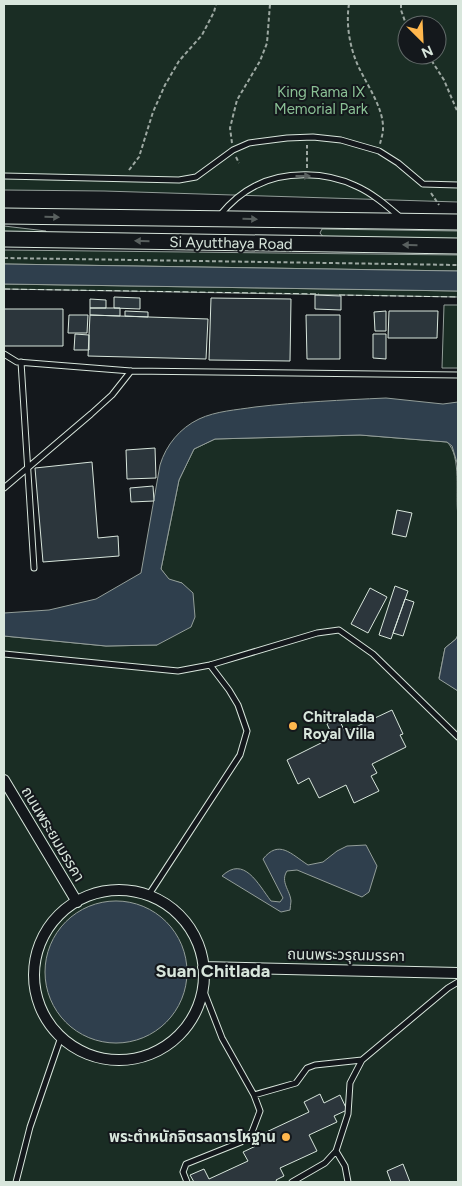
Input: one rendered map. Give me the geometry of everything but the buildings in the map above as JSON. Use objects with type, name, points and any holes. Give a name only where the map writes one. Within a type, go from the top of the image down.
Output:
[{"type":"main road","name":"Si Ayutthaya Road","points":[[4,216],[458,222]]},
{"type":"main road","points":[[304,220],[304,244]]},
{"type":"main road","name":"Si Ayutthaya Road","points":[[4,239],[458,246]]},
{"type":"street","name":"ถนนพระยมมรรคา","points":[[4,780],[77,902]]},
{"type":"street","points":[[104,892],[134,892],[162,902],[184,921],[193,933],[199,947],[203,967],[203,989],[199,1003],[184,1029],[162,1048],[134,1059],[104,1059],[77,1049],[61,1037],[45,1018],[35,991],[35,961],[39,947],[50,927],[64,911],[77,902],[104,892]]},
{"type":"street","name":"ถนนพระวรุณมรรคา","points":[[203,967],[458,973]]},
{"type":"lane","points":[[4,176],[179,180],[196,177],[233,150],[249,143],[307,137],[341,140],[379,151],[398,163],[422,184],[458,185]]},
{"type":"lane","points":[[216,219],[232,201],[256,185],[277,178],[307,176],[336,178],[357,186],[380,200],[405,222]]},
{"type":"lane","points":[[4,354],[17,362],[131,371],[458,375]]},
{"type":"lane","points":[[21,362],[34,568]]},
{"type":"lane","points":[[4,488],[112,395],[131,371]]},
{"type":"lane","points":[[4,654],[178,671],[210,665],[317,633],[339,630],[373,654],[458,737]]},
{"type":"lane","points":[[148,896],[240,755],[247,731],[241,713],[229,690],[210,665]]},
{"type":"lane","points":[[292,1182],[325,1163],[336,1151],[348,1114],[350,1083],[362,1060],[448,988],[458,982]]},
{"type":"lane","points":[[187,1182],[183,1172],[186,1164],[241,1142],[252,1132],[260,1111],[254,1095],[222,1038],[203,989]]},
{"type":"lane","points":[[16,1182],[30,1127],[61,1037]]},
{"type":"lane","points":[[254,1095],[296,1083],[307,1068],[315,1065],[362,1060]]},
{"type":"lane","points":[[336,1151],[345,1166],[348,1182]]},
{"type":"path","points":[[122,179],[139,157],[153,112],[165,85],[179,61],[202,35],[216,4]]},
{"type":"path","points":[[238,163],[233,150],[230,128],[237,100],[260,61],[267,43],[270,4]]},
{"type":"path","points":[[350,4],[348,14],[351,46],[356,62],[373,94],[383,128],[379,151]]},
{"type":"path","points":[[434,65],[444,80],[458,113]]},
{"type":"path","points":[[307,137],[307,176]]},
{"type":"path","points":[[422,184],[439,205]]},
{"type":"path","points":[[4,258],[458,265]]},
{"type":"green space","name":"King Rama IX Memorial Park","points":[[4,4],[458,4],[458,202],[104,191],[4,190]]},
{"type":"green space","points":[[4,226],[46,231],[46,235],[4,234]]},
{"type":"green space","points":[[322,229],[458,231],[458,239],[324,238],[320,233]]},
{"type":"green space","points":[[4,250],[458,255],[458,271],[4,264]]},
{"type":"green space","points":[[4,284],[458,291],[458,297],[4,289]]},
{"type":"green space","points":[[444,305],[458,305],[458,368],[442,368]]},
{"type":"green space","points":[[360,435],[447,442],[452,448],[455,457],[458,516],[458,635],[445,648],[439,678],[458,691],[458,1182],[4,1182],[4,636],[106,646],[157,645],[182,583],[169,580],[161,569],[179,480],[194,449],[215,439]]},
{"type":"water","points":[[4,264],[458,271],[458,291],[4,284]]},
{"type":"water","points":[[386,398],[443,404],[458,402],[458,466],[452,446],[447,442],[360,435],[215,439],[194,449],[179,480],[161,569],[169,579],[182,583],[193,593],[195,617],[191,627],[157,645],[106,646],[4,636],[4,613],[49,610],[96,599],[141,573],[160,465],[170,444],[180,432],[192,423],[212,414],[255,407],[304,402]]},
{"type":"water","points":[[458,635],[458,691],[439,679],[445,648]]},
{"type":"water","points":[[366,845],[377,866],[369,892],[362,897],[297,870],[287,871],[285,882],[291,901],[290,910],[281,912],[222,876],[230,870],[244,870],[256,880],[271,901],[280,902],[283,898],[263,859],[269,853],[274,850],[285,850],[308,865],[323,862],[347,846]]},
{"type":"water","points":[[116,901],[130,902],[143,906],[156,913],[166,922],[175,932],[182,945],[186,958],[186,986],[182,999],[175,1012],[166,1022],[156,1031],[143,1038],[130,1042],[116,1043],[102,1042],[89,1038],[76,1031],[66,1022],[57,1012],[50,999],[46,986],[45,972],[46,958],[50,945],[57,932],[66,922],[76,913],[89,906],[102,902]]},
{"type":"fence","points":[[4,289],[319,294]]},
{"type":"fence","points":[[339,295],[458,297]]},
{"type":"place","name":"Chitralada Royal Villa","points":[[293,726]]},
{"type":"place","name":"พระตำหนักจิตรลดารโหฐาน","points":[[286,1137]]},
{"type":"district","name":"Suan Chitlada","points":[[213,971]]}]
